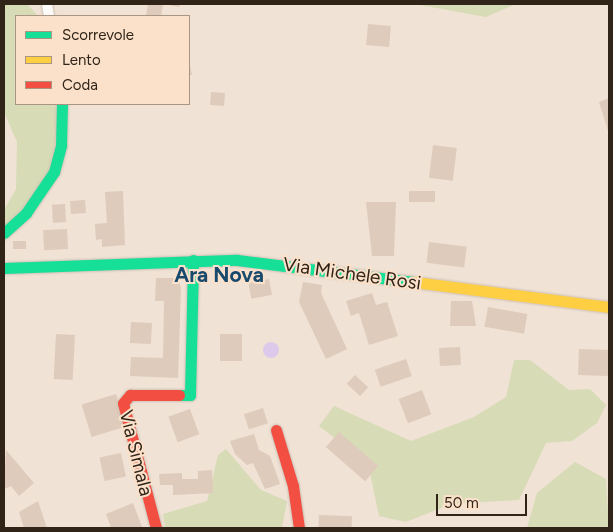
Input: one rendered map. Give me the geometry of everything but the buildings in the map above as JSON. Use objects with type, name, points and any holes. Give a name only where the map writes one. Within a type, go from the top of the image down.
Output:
[{"type":"street","points":[[4,233],[26,213],[54,172],[61,145],[62,105]]},
{"type":"street","name":"Via Michele Rosi","points":[[4,268],[193,260],[306,266],[609,307]]},
{"type":"street","name":"Via Simala","points":[[156,528],[123,403],[130,395],[190,394],[193,260]]},
{"type":"street","points":[[276,430],[293,486],[299,528]]},
{"type":"green space","points":[[4,4],[27,4],[37,15],[15,15],[15,105],[59,105],[59,148],[40,191],[4,227],[4,210],[16,189],[17,142],[4,112]]},
{"type":"green space","points":[[415,4],[516,4],[486,17]]},
{"type":"green space","points":[[514,360],[530,360],[569,390],[590,389],[606,405],[597,423],[572,441],[546,443],[519,500],[451,504],[406,522],[379,516],[368,463],[319,426],[334,406],[411,441],[474,417],[506,397]]},
{"type":"green space","points":[[226,449],[261,490],[287,501],[282,528],[165,528],[163,514],[207,501],[218,455]]},
{"type":"green space","points":[[575,462],[606,479],[609,528],[527,528],[537,493]]},
{"type":"shaded area","points":[[268,342],[274,342],[279,347],[277,356],[268,358],[263,353],[263,347]]},
{"type":"traffic: fast","points":[[4,233],[26,213],[54,172],[61,145],[62,105]]},
{"type":"traffic: fast","points":[[179,395],[190,395],[193,260]]},
{"type":"traffic: fast","points":[[4,268],[237,260],[414,282]]},
{"type":"traffic: slow","points":[[414,282],[609,307]]},
{"type":"traffic: jam","points":[[156,528],[123,403],[130,395],[179,395]]},
{"type":"traffic: jam","points":[[276,430],[293,486],[299,528]]},
{"type":"district","name":"Ara Nova","points":[[219,275]]}]
